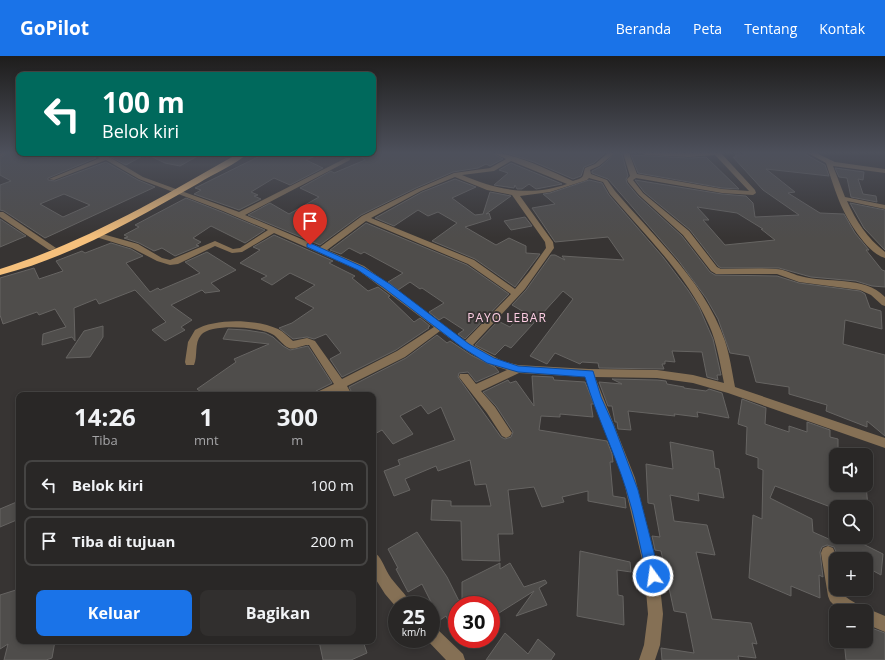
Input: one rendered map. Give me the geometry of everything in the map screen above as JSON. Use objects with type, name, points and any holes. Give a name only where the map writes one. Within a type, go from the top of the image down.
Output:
[{"type":"highway","points":[[0,272],[34,261],[99,235],[191,181]]},
{"type":"highway","points":[[0,266],[52,248],[94,231],[176,190]]},
{"type":"street","points":[[150,181],[241,216],[361,268],[466,346],[490,361],[518,369],[589,373],[657,374],[692,379],[730,389],[885,443]]},
{"type":"street","points":[[241,216],[306,181]]},
{"type":"street","points":[[322,250],[365,218],[439,181]]},
{"type":"street","points":[[472,181],[490,189],[515,194],[538,194],[577,181]]},
{"type":"street","points":[[567,181],[571,183]]},
{"type":"street","points":[[605,181],[609,188],[635,216],[696,295],[720,341],[730,389]]},
{"type":"street","points":[[631,181],[641,194],[686,233],[714,269],[719,272],[781,271],[799,279],[861,287],[871,290],[885,303]]},
{"type":"street","points":[[665,181],[722,191],[753,193],[743,181]]},
{"type":"street","points":[[835,181],[846,211],[864,238],[885,256]]},
{"type":"street","points":[[466,346],[534,271],[550,246],[549,242],[515,194]]},
{"type":"street","points":[[841,198],[885,207]]},
{"type":"street","points":[[0,214],[52,248]]},
{"type":"street","points":[[365,218],[471,262],[515,293]]},
{"type":"street","points":[[99,235],[109,240],[136,246],[169,263],[175,262],[214,244],[232,251],[242,250],[273,230]]},
{"type":"street","points":[[190,362],[193,339],[202,330],[219,326],[263,327],[278,333],[291,345],[307,341],[312,343],[345,392]]},
{"type":"street","points":[[328,392],[395,358],[440,327]]},
{"type":"street","points":[[475,389],[518,369]]},
{"type":"street","points":[[589,373],[596,397],[606,418],[632,490],[653,576],[656,601],[654,631],[652,648],[647,660]]},
{"type":"street","points":[[464,377],[491,410],[506,433]]},
{"type":"street","points":[[828,553],[835,596],[843,604]]},
{"type":"street","points":[[376,566],[382,579],[395,596]]},
{"type":"street","points":[[873,619],[885,624]]},
{"type":"street","points":[[440,642],[457,660]]},
{"type":"building","points":[[10,181],[141,181],[155,187],[45,238],[4,211],[0,210],[0,185]],"holes":[[[64,194],[90,205],[63,217],[40,204]]]},
{"type":"building","points":[[209,181],[269,181],[251,192],[258,195],[254,196],[261,199],[239,210],[194,194],[201,190],[195,188]]},
{"type":"building","points":[[281,181],[297,181],[290,185]]},
{"type":"building","points":[[312,181],[432,181],[361,215],[320,245],[248,215],[270,203],[289,214],[319,197],[300,188]]},
{"type":"building","points":[[449,181],[461,181],[476,187],[452,198],[475,215],[483,214],[490,192],[511,196],[486,214],[489,213],[491,219],[465,227],[496,245],[509,238],[526,246],[526,253],[540,254],[515,287],[475,259],[432,241],[457,223],[438,212],[428,216],[418,210],[394,226],[375,218],[422,192]]},
{"type":"building","points":[[498,181],[555,181],[562,184],[536,189],[529,184],[522,189],[517,189],[515,185],[514,188],[494,185]]},
{"type":"building","points":[[585,181],[602,183],[609,195],[663,257],[699,307],[713,339],[721,375],[717,375],[718,380],[707,377],[702,352],[672,351],[675,362],[665,361],[665,364],[662,364],[664,369],[599,368],[598,363],[582,362],[580,364],[555,353],[547,364],[530,356],[573,299],[563,291],[511,348],[505,345],[495,355],[475,345],[498,321],[510,327],[524,312],[512,305],[526,290],[551,255],[555,255],[565,260],[562,256],[624,260],[608,237],[555,242],[532,208],[555,204],[543,194]]},
{"type":"building","points":[[610,181],[627,181],[638,196],[682,236],[710,272],[715,275],[777,276],[799,283],[860,291],[865,294],[870,308],[881,311],[882,329],[845,320],[843,344],[885,355],[885,436],[867,421],[867,427],[826,411],[827,405],[789,394],[789,387],[756,382],[749,356],[730,353],[718,319],[706,298],[678,260]]},
{"type":"building","points":[[636,181],[722,194],[746,196],[753,203],[755,217],[799,215],[763,190],[755,181],[781,181],[795,192],[788,193],[820,213],[844,214],[855,233],[869,250],[866,250],[882,270],[885,271],[885,287],[872,286],[856,281],[811,277],[779,268],[721,268],[690,230],[644,192]],"holes":[[[697,207],[737,213],[763,229],[761,229],[775,240],[725,245],[703,220],[709,220]]]},
{"type":"building","points":[[684,181],[731,181],[739,189],[722,188]]},
{"type":"building","points":[[848,181],[859,181],[863,194],[876,196],[877,202],[851,197]]},
{"type":"building","points":[[186,198],[265,230],[245,243],[211,226],[193,238],[201,242],[196,245],[199,246],[175,256],[162,248],[154,251],[139,243],[124,238],[128,237],[124,235],[139,227],[135,225]]},
{"type":"building","points":[[850,203],[885,210],[885,250],[864,228]]},
{"type":"building","points":[[525,217],[532,226],[511,230],[504,221]]},
{"type":"building","points":[[0,219],[26,236],[0,247]]},
{"type":"building","points":[[366,223],[467,265],[509,294],[465,339],[458,334],[464,330],[444,317],[439,320],[429,312],[444,303],[422,288],[420,289],[410,282],[398,290],[388,282],[403,273],[364,252],[361,254],[349,248],[341,254],[330,250]]},
{"type":"building","points":[[274,235],[333,261],[329,263],[355,276],[352,278],[368,291],[378,287],[390,296],[388,297],[414,322],[420,318],[430,326],[428,327],[429,328],[396,350],[342,377],[330,359],[341,353],[326,334],[314,339],[307,337],[293,339],[279,328],[292,323],[314,308],[295,298],[315,285],[290,273],[272,285],[261,279],[267,276],[240,263],[260,250],[253,247]]},
{"type":"building","points":[[111,243],[131,249],[143,256],[126,263],[150,292],[158,288],[160,290],[200,273],[185,262],[207,252],[236,270],[211,283],[220,291],[205,293],[202,290],[171,305],[192,320],[181,327],[185,330],[165,341],[152,330],[166,322],[135,290],[99,304],[96,299],[74,308],[75,341],[72,337],[42,345],[43,334],[66,327],[55,309],[39,315],[37,312],[3,324],[0,315],[0,278],[34,268],[39,279],[63,271],[56,261],[82,251],[85,253]]},
{"type":"building","points":[[103,326],[103,337],[90,357],[66,358],[84,331]]},
{"type":"building","points":[[228,329],[246,330],[265,333],[290,350],[308,346],[332,383],[316,392],[201,392],[197,389],[236,362],[234,359],[269,344],[223,339]]},
{"type":"building","points":[[437,335],[447,343],[450,341],[471,355],[495,367],[499,372],[476,382],[468,372],[459,373],[458,377],[501,437],[505,439],[511,437],[513,432],[496,406],[483,392],[508,380],[510,383],[516,381],[534,406],[532,376],[553,377],[554,380],[585,382],[594,404],[591,404],[593,417],[560,414],[560,417],[541,416],[539,430],[607,441],[612,454],[613,462],[610,462],[613,496],[625,498],[626,508],[588,501],[588,491],[562,497],[564,502],[542,507],[534,487],[508,490],[513,534],[498,534],[500,561],[462,560],[461,521],[431,520],[432,500],[451,501],[451,506],[491,506],[486,484],[475,485],[470,460],[438,471],[436,466],[405,479],[410,490],[394,496],[384,471],[400,465],[398,460],[455,440],[441,407],[428,414],[421,405],[400,416],[413,434],[393,444],[382,430],[376,433],[376,392],[352,392],[349,387],[406,358]]},
{"type":"building","points":[[612,379],[666,381],[667,384],[684,388],[706,391],[709,389],[722,393],[729,418],[697,412],[698,417],[628,411],[631,430],[618,429],[612,406],[608,406],[599,382],[622,384]]},
{"type":"building","points":[[742,399],[766,408],[765,424],[789,432],[789,426],[807,432],[807,422],[830,430],[830,437],[838,439],[838,448],[829,448],[829,492],[867,492],[867,500],[829,500],[829,506],[775,486],[770,498],[812,519],[813,532],[829,539],[829,544],[863,544],[883,554],[881,575],[873,571],[873,552],[836,552],[834,547],[827,545],[822,547],[820,552],[823,577],[819,575],[820,598],[791,586],[791,596],[749,578],[753,515],[762,519],[763,470],[758,468],[758,458],[746,454],[747,427],[738,424]]},
{"type":"building","points":[[670,442],[713,451],[715,468],[719,469],[724,498],[698,493],[699,501],[670,495],[674,521],[707,525],[715,555],[696,552],[712,619],[751,623],[757,644],[752,643],[756,658],[738,656],[739,660],[662,660],[661,648],[694,653],[686,613],[674,611],[661,551],[655,550],[652,536],[660,537],[654,504],[648,503],[646,464],[673,469]]},
{"type":"building","points":[[16,502],[16,520],[0,527],[0,509]]},
{"type":"building","points":[[417,532],[447,577],[456,596],[448,596],[448,620],[446,616],[440,620],[440,596],[428,596],[422,584],[408,592],[388,549]]},
{"type":"building","points":[[580,551],[630,562],[631,572],[617,570],[618,595],[623,596],[624,625],[577,616]]},
{"type":"building","points":[[500,563],[500,569],[510,563],[524,587],[545,580],[547,583],[539,588],[547,605],[516,616],[534,591],[500,612],[500,596],[462,596],[462,582]]},
{"type":"building","points":[[16,590],[16,644],[54,644],[52,658],[46,660],[4,660],[8,644],[0,649],[0,595]]},
{"type":"building","points":[[873,629],[885,633],[885,660],[846,660],[845,648],[873,648]]},
{"type":"building","points":[[505,633],[528,654],[538,639],[555,654],[551,660],[486,660],[494,648],[500,648],[500,640]]},
{"type":"building","points":[[320,644],[364,644],[367,653],[351,660],[323,660]]},
{"type":"district","name":"PAYO LEBAR","points":[[507,318]]},
{"type":"route","points":[[310,245],[361,268],[466,346],[490,361],[518,369],[589,373],[596,397],[626,470],[653,576]]}]
